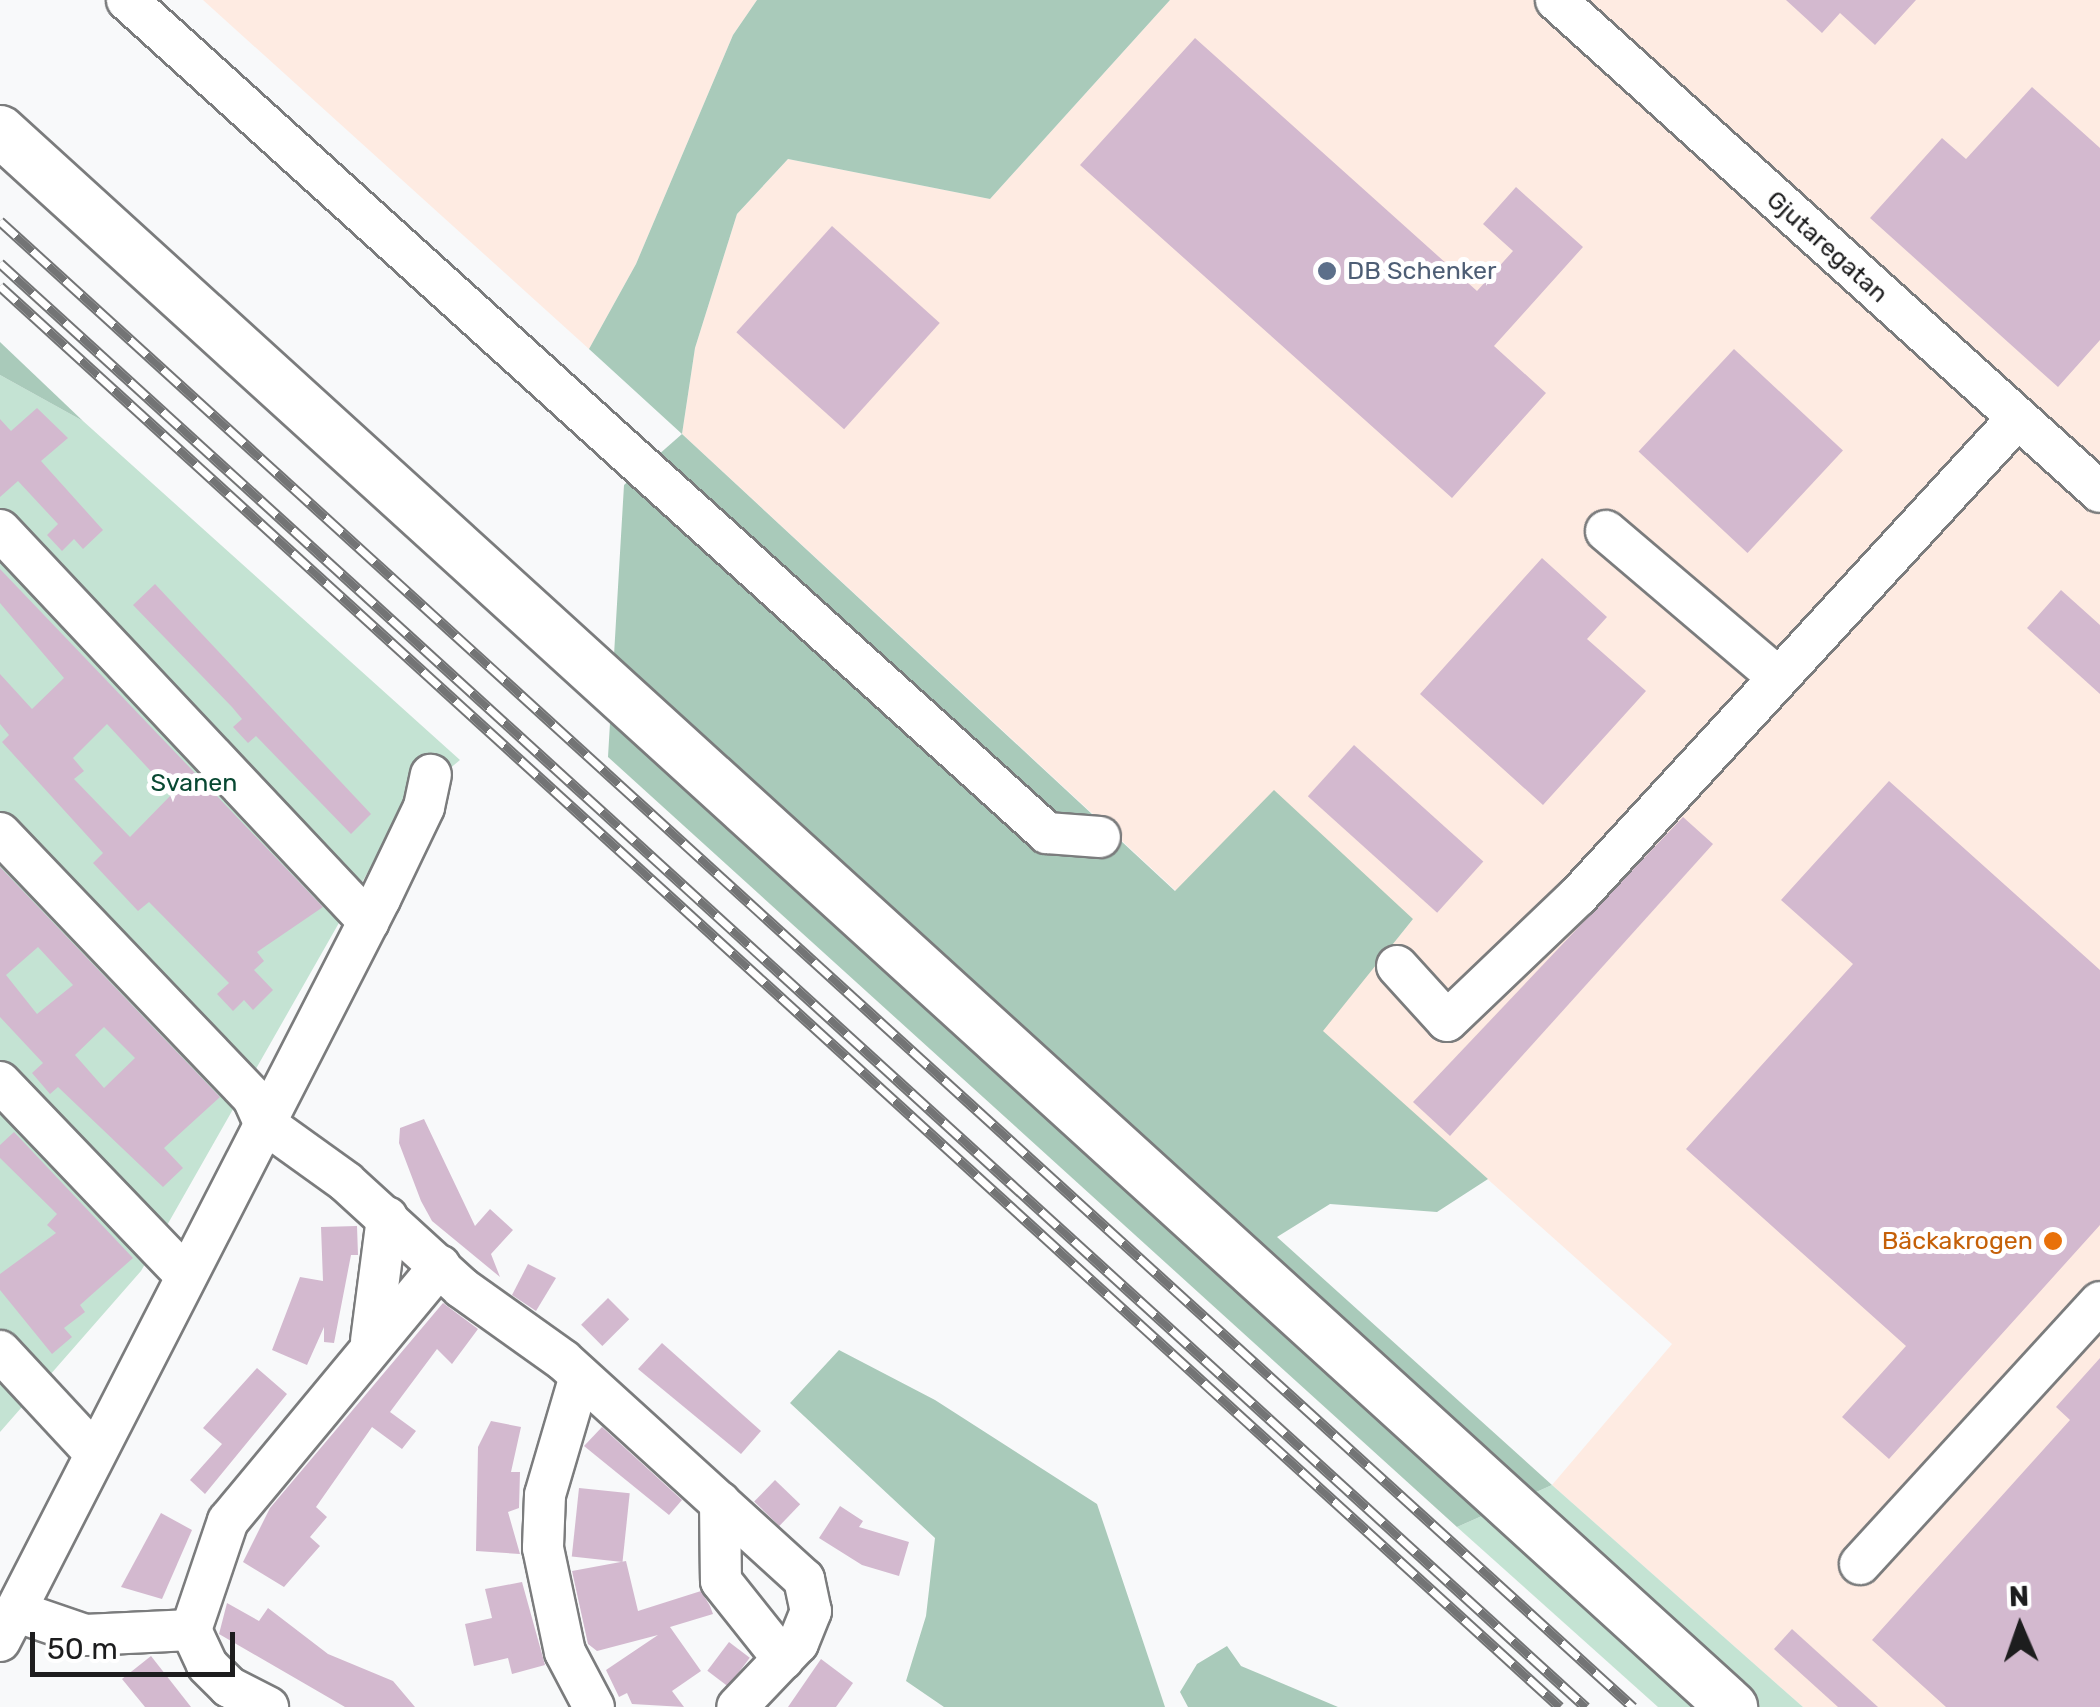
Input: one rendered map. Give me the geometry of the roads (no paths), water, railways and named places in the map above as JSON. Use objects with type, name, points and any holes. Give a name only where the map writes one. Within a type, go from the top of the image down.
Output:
[{"type":"main road","points":[[0,131],[1732,1707]]},
{"type":"street","points":[[127,0],[1047,833],[1100,836]]},
{"type":"street","name":"Gjutaregatan","points":[[1580,8],[2016,420],[2100,492]]},
{"type":"street","points":[[1397,966],[1447,1020],[1578,896],[1775,676],[2016,420]]},
{"type":"street","points":[[0,530],[369,922]]},
{"type":"street","points":[[1606,531],[1775,676]]},
{"type":"street","points":[[191,1630],[86,1635],[8,1626],[92,1450],[369,922],[424,807],[431,774]]},
{"type":"street","points":[[0,833],[253,1098],[264,1123],[387,1217],[440,1266],[580,1376],[804,1579],[811,1611],[783,1660],[737,1707]]},
{"type":"street","points":[[0,1082],[185,1275]]},
{"type":"street","points":[[370,1348],[387,1217]]},
{"type":"street","points":[[268,1707],[207,1665],[191,1630],[228,1521],[440,1266]]},
{"type":"street","points":[[1860,1564],[2100,1302]]},
{"type":"street","points":[[0,1351],[92,1450]]},
{"type":"street","points":[[580,1376],[545,1496],[544,1548],[565,1652],[594,1707]]},
{"type":"street","points":[[720,1502],[721,1581],[783,1660]]},
{"type":"railway","points":[[0,221],[1633,1707]]},
{"type":"railway","points":[[0,263],[1586,1707]]},
{"type":"railway","points":[[0,286],[1560,1707]]},
{"type":"place","name":"DB Schenker","points":[[1327,271]]},
{"type":"place","name":"Bäckakrogen","points":[[2053,1241]]},
{"type":"park label","name":"Svanen","points":[[194,783]]}]
